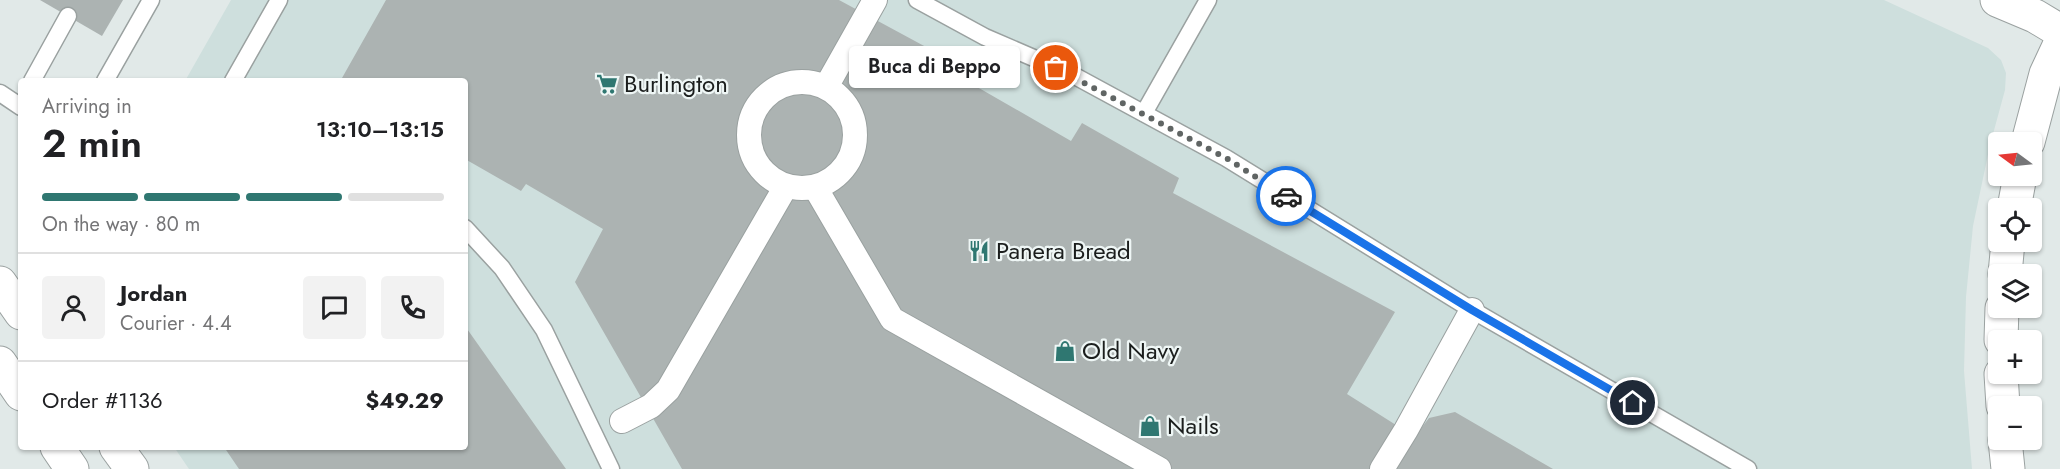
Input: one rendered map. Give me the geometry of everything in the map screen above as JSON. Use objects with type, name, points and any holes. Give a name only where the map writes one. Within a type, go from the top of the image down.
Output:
[{"type":"main road","points":[[1997,0],[2035,16],[2060,32]]},
{"type":"main road","points":[[2031,132],[2046,74],[2060,44]]},
{"type":"main road","points":[[0,283],[18,309]]},
{"type":"main road","points":[[0,363],[18,390]]},
{"type":"main road","points":[[59,450],[72,469]]},
{"type":"main road","points":[[118,450],[132,469]]},
{"type":"main road","points":[[2006,450],[2008,469]]},
{"type":"street","points":[[826,87],[875,0]]},
{"type":"street","points":[[809,82],[826,87],[841,98],[851,113],[855,131],[854,150],[845,166],[832,179],[815,187],[786,186],[770,177],[758,165],[751,149],[749,132],[753,114],[762,100],[776,89],[792,83],[809,82]]},
{"type":"street","points":[[622,421],[651,406],[668,390],[786,186]]},
{"type":"street","points":[[815,187],[892,319],[1159,469]]},
{"type":"street","points":[[1382,469],[1472,310]]},
{"type":"lane","points":[[107,78],[151,0]]},
{"type":"lane","points":[[239,78],[279,0]]},
{"type":"lane","points":[[917,0],[985,37],[1073,75],[1226,158],[1472,310],[1748,469]]},
{"type":"lane","points":[[1144,113],[1208,0]]},
{"type":"lane","points":[[34,78],[68,16]]},
{"type":"lane","points":[[0,93],[18,103]]},
{"type":"lane","points":[[468,231],[502,268],[544,330],[611,469]]},
{"type":"shaded area","points":[[231,0],[1884,0],[1988,48],[2001,60],[2006,73],[2005,90],[1994,132],[1988,132],[1988,155],[1973,226],[1966,297],[1964,371],[1972,469],[189,469],[176,450],[468,450],[468,78],[187,78]]},
{"type":"building","points":[[40,0],[123,0],[102,36]]},
{"type":"building","points":[[386,0],[839,0],[963,67],[958,76],[1071,141],[1082,123],[1179,178],[1173,193],[1395,312],[1347,394],[1416,435],[1429,418],[1455,412],[1553,469],[682,469],[575,282],[603,229],[526,184],[521,191],[468,161],[468,78],[342,78]]},
{"type":"building","points":[[468,330],[566,469],[239,469],[226,450],[468,450]]},
{"type":"way so far","points":[[1056,68],[1226,158],[1286,196]]},
{"type":"place","name":"Buca di Beppo","points":[[1056,68]]},
{"type":"place","name":"Burlington","points":[[607,84]]},
{"type":"place","name":"Panera Bread","points":[[979,251]]},
{"type":"place","name":"Old Navy","points":[[1065,351]]},
{"type":"place","name":"Nails","points":[[1150,426]]},
{"type":"route","points":[[1286,196],[1472,310],[1633,403]]}]
